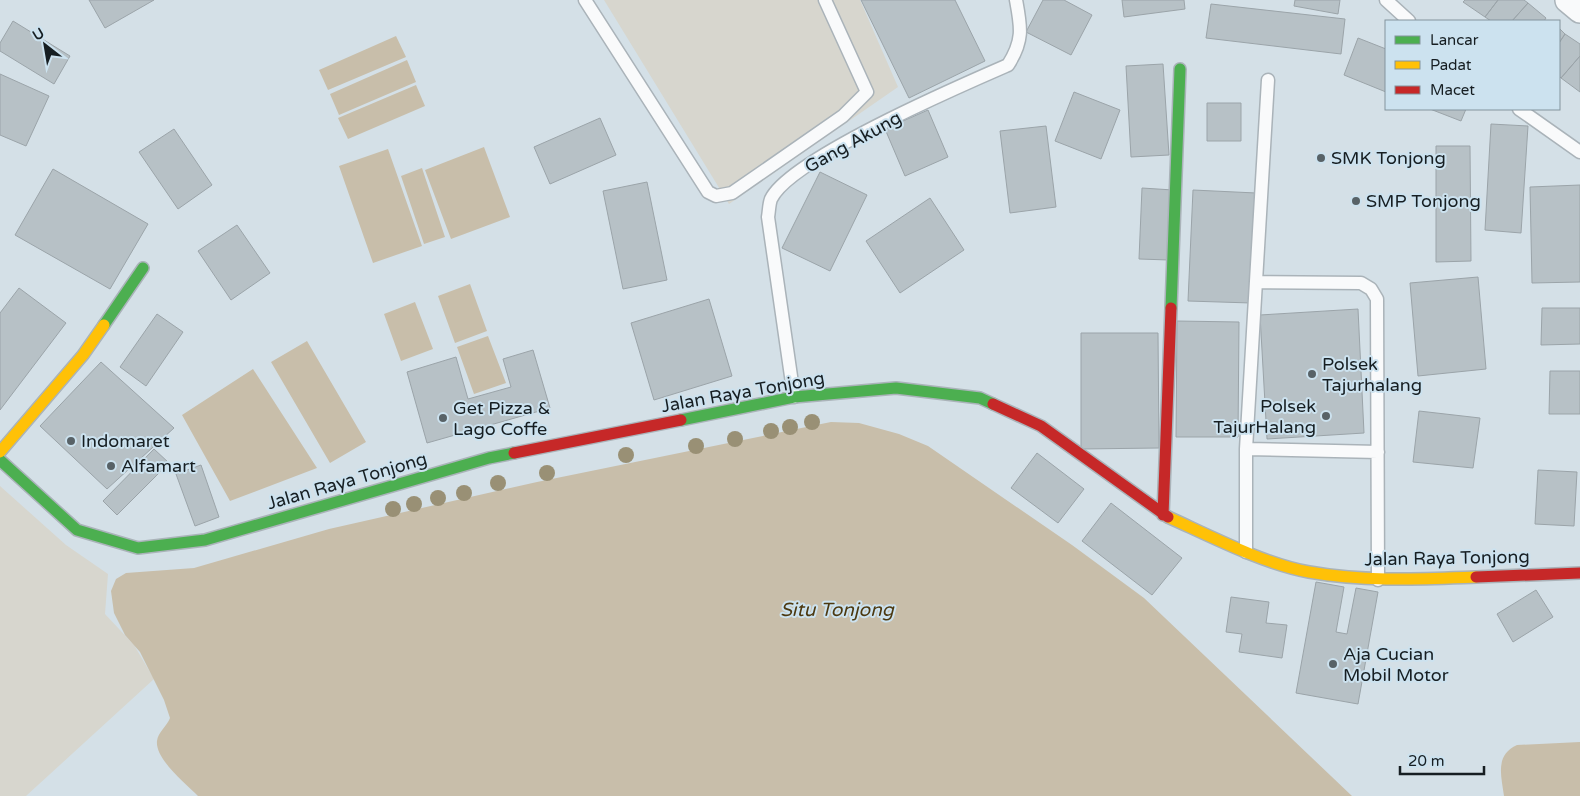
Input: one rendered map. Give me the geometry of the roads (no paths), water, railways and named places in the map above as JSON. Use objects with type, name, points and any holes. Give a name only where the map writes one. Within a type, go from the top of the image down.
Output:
[{"type":"main road","points":[[1163,515],[1180,69]]},
{"type":"main road","points":[[0,452],[82,355],[143,268]]},
{"type":"main road","name":"Jalan Raya Tonjong","points":[[0,460],[77,530],[138,548],[205,540],[489,458],[794,398],[896,388],[980,398],[1040,426],[1163,515],[1246,552],[1308,572],[1378,580],[1580,573]]},
{"type":"street","points":[[1568,0],[1580,10]]},
{"type":"lane","points":[[585,0],[708,192],[716,196],[732,193],[843,116],[867,92],[826,0]]},
{"type":"lane","name":"Gang Akung","points":[[794,398],[768,218],[771,199],[785,183],[847,141],[1008,65],[1018,49],[1020,35],[1016,0]]},
{"type":"lane","points":[[1386,0],[1408,20]]},
{"type":"lane","points":[[1246,552],[1246,449],[1268,80]]},
{"type":"lane","points":[[1520,110],[1580,152]]},
{"type":"lane","points":[[1256,282],[1361,283],[1371,289],[1377,299],[1378,580]]},
{"type":"lane","points":[[1246,449],[1378,452]]},
{"type":"water","points":[[396,36],[406,57],[328,90],[319,70]]},
{"type":"water","points":[[407,60],[416,82],[339,115],[330,94]]},
{"type":"water","points":[[416,85],[425,106],[348,139],[338,118]]},
{"type":"water","points":[[484,147],[510,217],[451,239],[425,170]]},
{"type":"water","points":[[388,149],[422,246],[373,263],[339,166]]},
{"type":"water","points":[[422,168],[445,237],[424,244],[401,176]]},
{"type":"water","points":[[470,284],[487,331],[455,343],[438,296]]},
{"type":"water","points":[[415,302],[433,349],[401,361],[384,314]]},
{"type":"water","points":[[488,336],[506,383],[474,394],[457,347]]},
{"type":"water","points":[[307,341],[366,442],[330,463],[271,362]]},
{"type":"water","points":[[253,369],[317,468],[230,501],[182,415]]},
{"type":"water","name":"Situ Tonjong","points":[[831,422],[859,423],[899,434],[928,446],[1072,545],[1144,598],[1352,796],[198,796],[172,771],[161,756],[157,741],[170,718],[164,700],[140,652],[125,635],[114,613],[111,591],[116,579],[126,573],[194,568],[329,529],[537,482]]},
{"type":"water","points":[[1580,742],[1580,796],[1504,796],[1501,766],[1505,754],[1510,749],[1517,745]]},
{"type":"place","name":"SMK Tonjong","points":[[1321,158]]},
{"type":"place","name":"SMP Tonjong","points":[[1356,201]]},
{"type":"place","name":"Polsek Tajurhalang","points":[[1312,374]]},
{"type":"place","name":"Polsek TajurHalang","points":[[1326,416]]},
{"type":"place","name":"Get Pizza & Lago Coffe","points":[[443,418]]},
{"type":"place","name":"Indomaret","points":[[71,441]]},
{"type":"place","name":"Alfamart","points":[[111,466]]},
{"type":"place","name":"Aja Cucian Mobil Motor","points":[[1333,664]]}]
